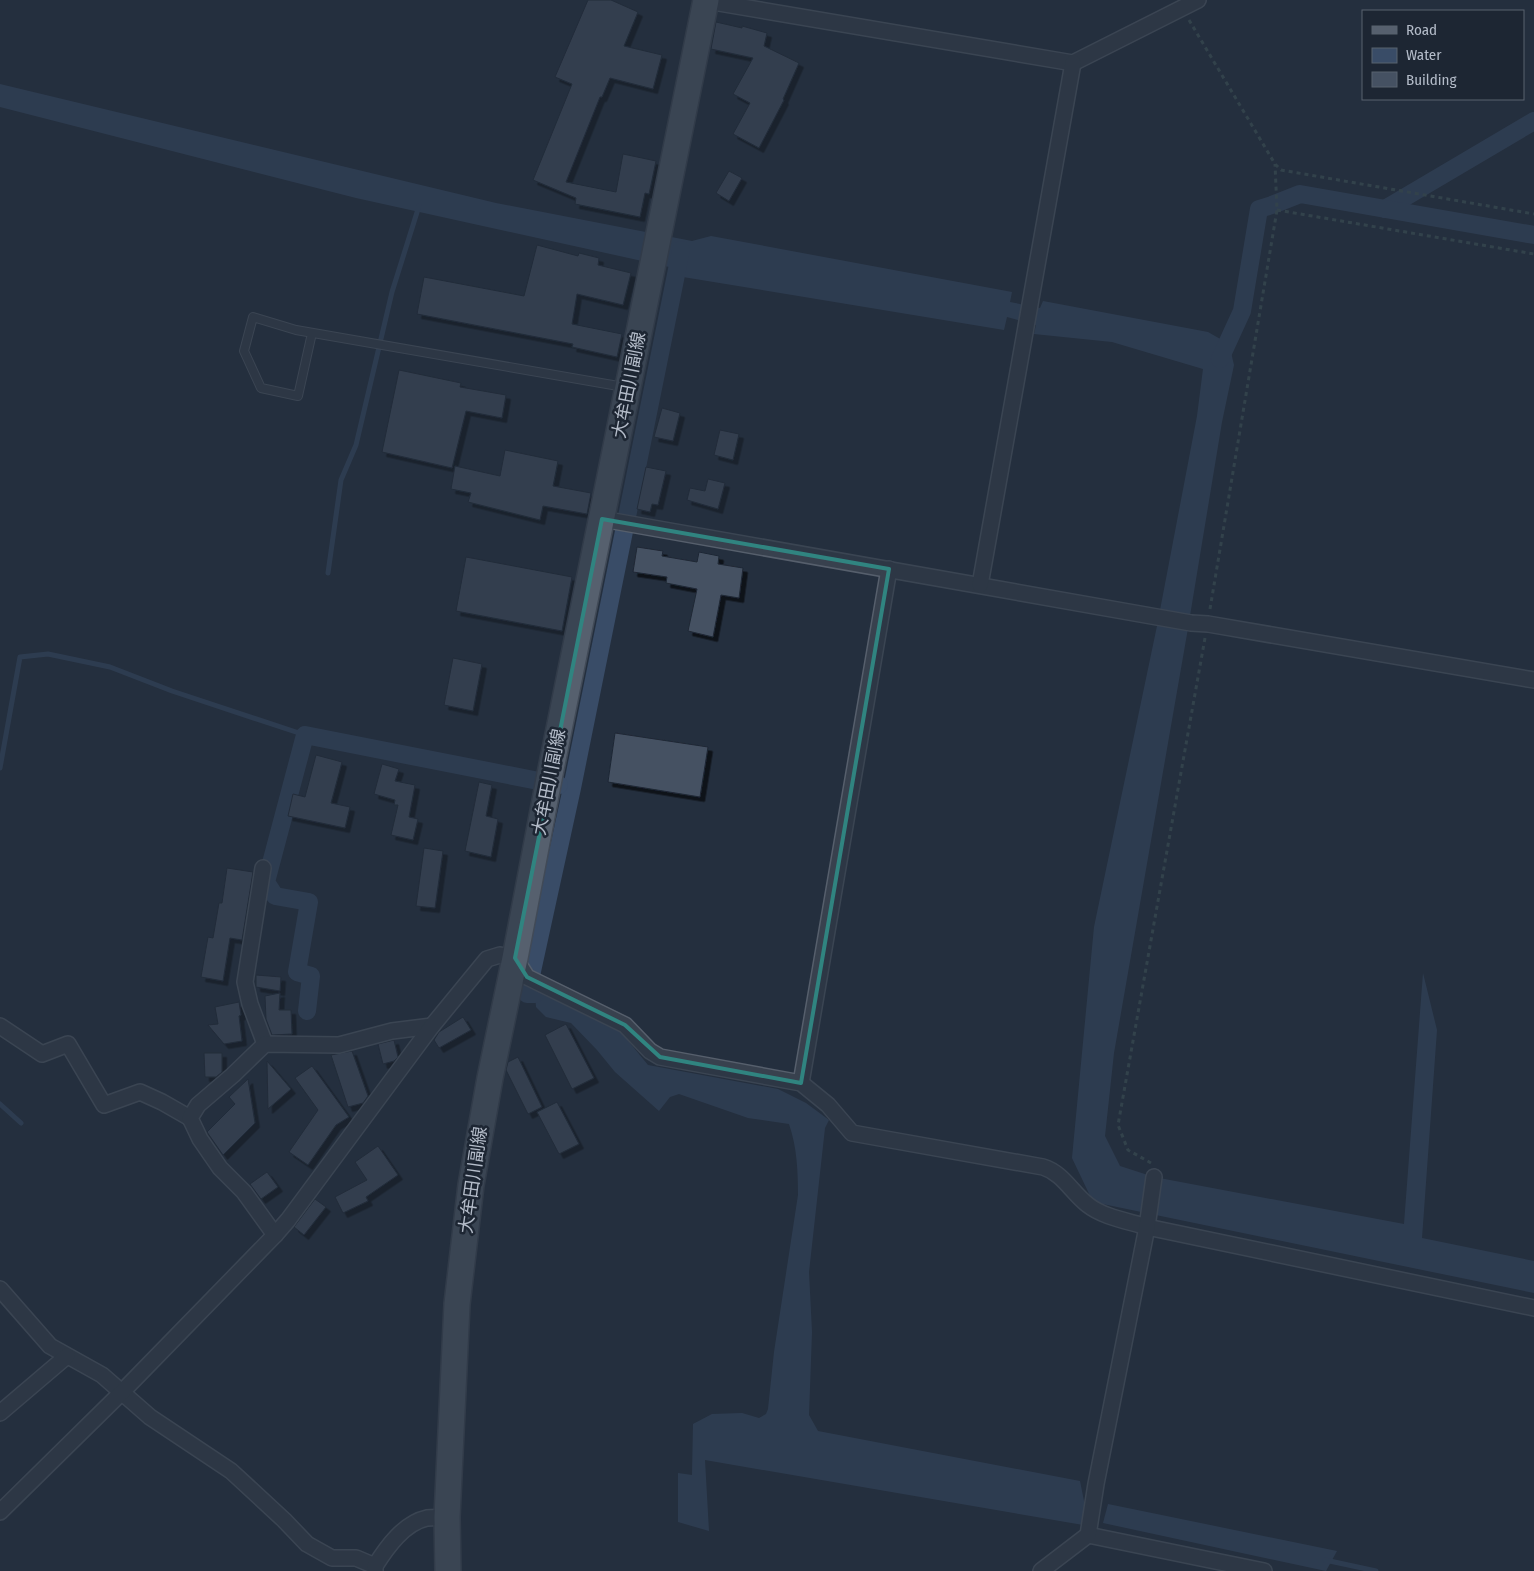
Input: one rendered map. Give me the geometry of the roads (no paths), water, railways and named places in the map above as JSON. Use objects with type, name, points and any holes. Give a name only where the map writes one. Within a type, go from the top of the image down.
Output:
[{"type":"main road","name":"大牟田川副線","points":[[448,1571],[448,1517],[456,1304],[474,1165],[490,1078],[521,968],[550,774],[704,1]]},
{"type":"street","points":[[704,1],[1073,63],[1198,0]]},
{"type":"street","points":[[980,585],[1073,63]]},
{"type":"street","points":[[602,519],[1191,623],[1208,624],[1534,680]]},
{"type":"street","points":[[801,1084],[889,569]]},
{"type":"street","points":[[263,868],[245,982],[250,1004],[265,1044]]},
{"type":"street","points":[[0,1512],[121,1393],[288,1220],[432,1026],[487,959],[500,955],[550,988],[625,1026],[650,1051],[660,1057],[801,1084],[828,1105],[852,1134],[1043,1166],[1053,1170],[1087,1205],[1097,1211],[1148,1219],[1534,1308]]},
{"type":"street","points":[[0,1026],[42,1054],[68,1044],[104,1105],[140,1092],[190,1118],[200,1139],[215,1161],[244,1192],[274,1235]]},
{"type":"street","points":[[190,1118],[198,1106],[233,1076],[265,1044],[339,1045],[392,1031],[432,1026]]},
{"type":"street","points":[[1042,1571],[1088,1531],[1148,1219],[1154,1178]]},
{"type":"street","points":[[0,1289],[50,1346],[102,1375],[150,1417],[231,1471],[307,1544],[332,1558],[356,1558],[375,1568],[387,1547],[405,1529],[426,1518],[448,1517]]},
{"type":"street","points":[[0,1413],[67,1356]]},
{"type":"street","points":[[1088,1531],[1264,1571]]},
{"type":"lane","points":[[312,333],[298,396],[262,388],[244,351],[252,317],[296,330],[628,388]]},
{"type":"water","points":[[0,84],[496,203],[692,241],[711,236],[1012,292],[1010,302],[1040,308],[1043,301],[1208,332],[1229,344],[1234,365],[1222,422],[1114,1053],[1105,1136],[1120,1166],[1154,1177],[1404,1224],[1423,973],[1437,1030],[1422,1238],[1534,1261],[1534,1293],[1093,1202],[1072,1158],[1094,927],[1157,626],[1197,416],[1203,369],[1112,342],[1034,334],[1036,325],[1007,317],[1004,330],[683,277],[674,274],[674,268],[356,198],[0,107]]},
{"type":"water","points":[[537,987],[616,1026],[648,1065],[778,1089],[806,1103],[829,1120],[825,1128],[809,1272],[812,1332],[809,1415],[818,1431],[1080,1481],[1089,1526],[705,1460],[709,1531],[678,1522],[678,1473],[692,1475],[693,1424],[712,1414],[742,1413],[759,1418],[766,1414],[768,1409],[774,1352],[798,1195],[798,1177],[792,1133],[789,1124],[748,1118],[679,1094],[670,1097],[659,1111],[615,1072],[571,1023],[546,1017],[536,1007],[535,994]]},
{"type":"water","points":[[1108,1504],[1337,1551],[1326,1571],[1103,1523]]},
{"type":"waterway","points":[[1385,209],[1534,121]]},
{"type":"waterway","points":[[1220,359],[1242,311],[1259,209],[1300,194],[1534,235]]},
{"type":"waterway","points":[[328,573],[341,480],[356,445],[392,292],[419,206]]},
{"type":"waterway","points":[[535,994],[527,994],[572,788],[681,250]]},
{"type":"waterway","points":[[0,768],[20,657],[48,654],[110,667],[172,691],[305,735]]},
{"type":"waterway","points":[[307,1011],[311,976],[297,972],[309,902],[275,896],[266,882],[305,735],[559,785]]},
{"type":"waterway","points":[[0,1104],[21,1123]]},
{"type":"waterway","points":[[1325,1560],[1376,1571]]}]
